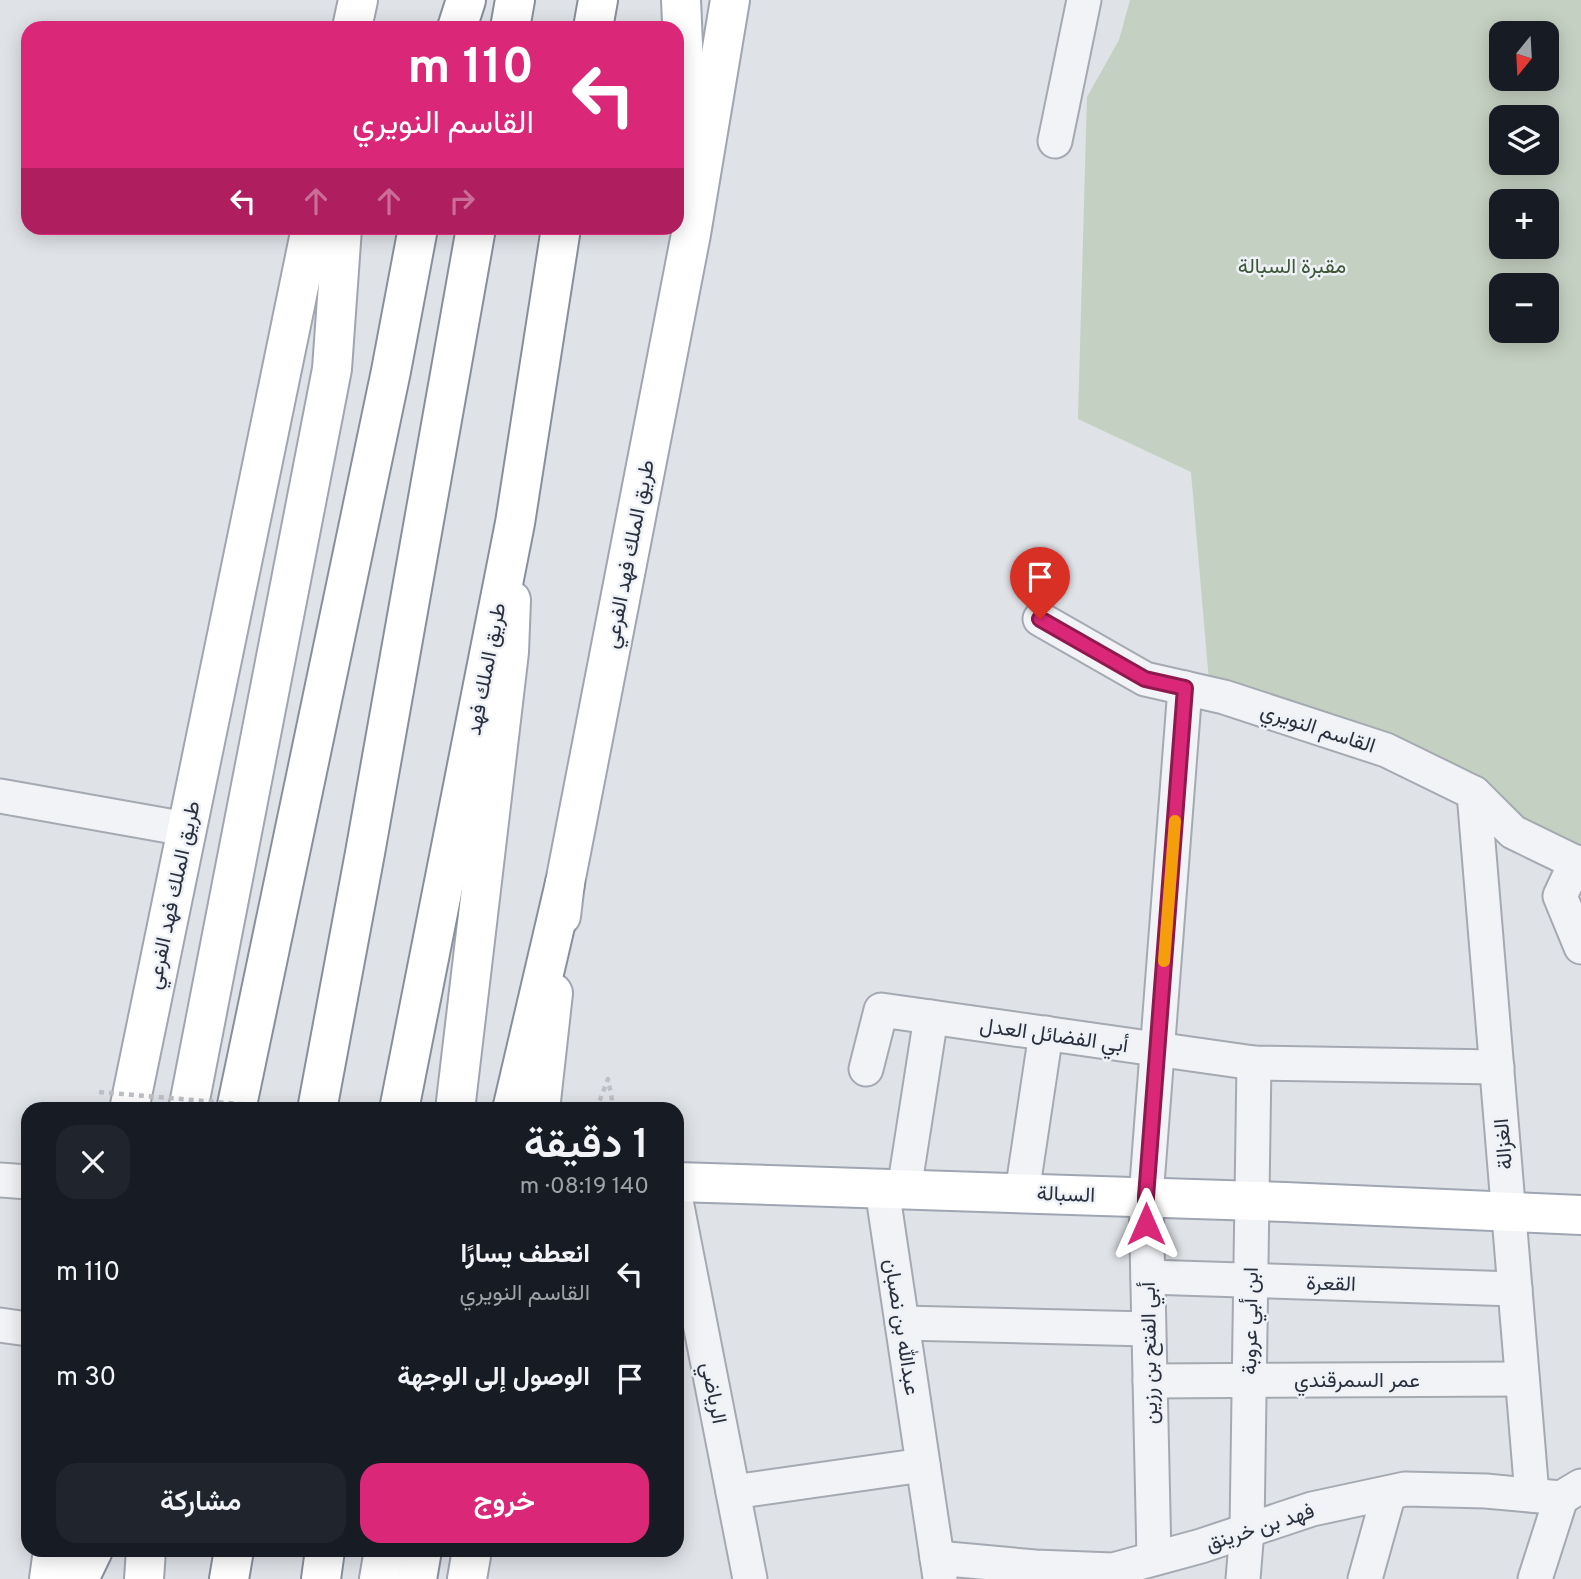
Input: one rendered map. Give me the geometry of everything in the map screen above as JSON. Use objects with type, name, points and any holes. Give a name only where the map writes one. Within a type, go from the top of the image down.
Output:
[{"type":"main road","points":[[356,21],[359,0]]},
{"type":"main road","points":[[459,21],[466,0]]},
{"type":"main road","points":[[511,21],[515,0]]},
{"type":"main road","points":[[594,21],[597,0]]},
{"type":"main road","points":[[681,0],[682,21]]},
{"type":"main road","points":[[691,234],[707,0]]},
{"type":"main road","name":"طريق الملك فهد الفرعي","points":[[541,1102],[565,883],[691,234],[730,0]]},
{"type":"main road","points":[[684,70],[691,234]]},
{"type":"main road","name":"طريق الملك فهد الفرعي","points":[[114,1101],[186,829],[310,235]]},
{"type":"main road","points":[[190,1102],[332,369],[342,235]]},
{"type":"main road","points":[[238,1102],[391,371],[417,235]]},
{"type":"main road","points":[[318,1102],[475,235]]},
{"type":"main road","name":"طريق الملك فهد","points":[[401,1102],[514,523],[560,235]]},
{"type":"main road","points":[[456,1102],[509,652],[514,523]]},
{"type":"main road","points":[[514,1102],[565,883]]},
{"type":"main road","name":"السبالة","points":[[684,1182],[1251,1200],[1581,1215]]},
{"type":"main road","points":[[48,1579],[52,1557]]},
{"type":"main road","points":[[79,1579],[90,1557]]},
{"type":"main road","points":[[144,1579],[146,1557]]},
{"type":"main road","points":[[229,1579],[233,1557]]},
{"type":"main road","points":[[321,1579],[324,1557]]},
{"type":"main road","points":[[379,1579],[383,1557]]},
{"type":"main road","points":[[417,1579],[421,1557]]},
{"type":"main road","points":[[467,1579],[471,1557]]},
{"type":"street","points":[[1055,141],[1084,0]]},
{"type":"street","name":"القاسم النويري","points":[[1040,619],[1145,679],[1224,697],[1386,750],[1474,793],[1513,832],[1578,864]]},
{"type":"street","name":"أبي الفتح بن رزين","points":[[1154,1558],[1146,1197],[1185,688]]},
{"type":"street","name":"الغزالة","points":[[1474,793],[1522,1379],[1558,1493],[1535,1579]]},
{"type":"street","points":[[0,796],[186,829]]},
{"type":"street","points":[[1578,864],[1560,896],[1581,947]]},
{"type":"street","name":"أبي الفضائل العدل","points":[[866,1069],[881,1010],[1254,1063],[1497,1066]]},
{"type":"street","name":"عبدالله بن نصبان","points":[[931,1017],[893,1189],[902,1323],[939,1568]]},
{"type":"street","points":[[1023,1193],[1045,1033]]},
{"type":"street","name":"ابن أبي عروبة","points":[[1243,1579],[1247,1530],[1254,1063]]},
{"type":"street","points":[[0,1180],[21,1182]]},
{"type":"street","name":"الرياضي","points":[[684,1242],[750,1579]]},
{"type":"street","name":"القعرة","points":[[1148,1277],[1515,1289]]},
{"type":"street","points":[[902,1323],[1149,1329]]},
{"type":"street","points":[[0,1325],[21,1328]]},
{"type":"street","name":"عمر السمرقندي","points":[[1150,1381],[1522,1379]]},
{"type":"street","points":[[733,1492],[923,1465]]},
{"type":"street","name":"فهد بن خرينق","points":[[939,1568],[1035,1567],[1113,1570],[1201,1546],[1311,1509],[1405,1489],[1558,1493]]},
{"type":"street","points":[[1365,1579],[1389,1493]]},
{"type":"path","points":[[599,1102],[608,1079],[612,1102]]},
{"type":"path","points":[[114,1101],[136,1102]]},
{"type":"green space","name":"مقبرة السبالة","points":[[1130,0],[1581,0],[1581,851],[1474,793],[1210,693],[1191,472],[1078,419],[1087,97],[1119,40]]},
{"type":"slow traffic","points":[[1164,961],[1175,821]]},
{"type":"route","points":[[1040,619],[1145,679],[1185,688],[1146,1224]]}]
